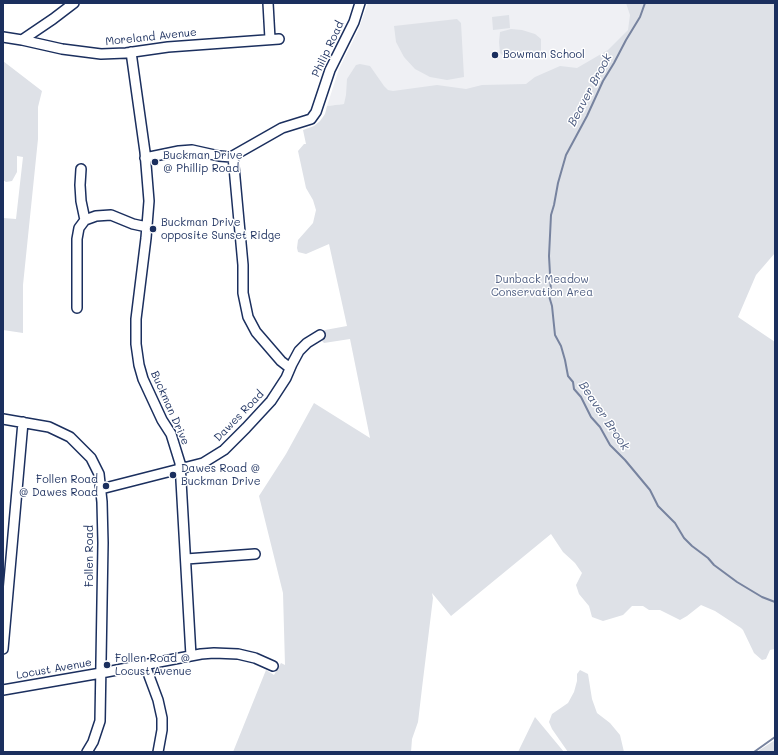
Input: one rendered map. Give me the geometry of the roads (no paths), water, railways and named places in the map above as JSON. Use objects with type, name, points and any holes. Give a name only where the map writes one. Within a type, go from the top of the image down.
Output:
[{"type":"street","points":[[22,40],[74,3]]},
{"type":"street","name":"Moreland Avenue","points":[[3,37],[62,49],[101,54],[168,47],[275,39],[268,3]]},
{"type":"street","name":"Philip Road","points":[[233,156],[282,128],[311,119],[316,112],[330,70],[354,22],[360,3]]},
{"type":"street","name":"Buckman Drive","points":[[131,52],[145,158],[148,201],[147,227],[136,319],[136,344],[139,365],[152,398],[171,434],[176,448],[180,468],[191,656]]},
{"type":"street","points":[[145,158],[192,150],[219,156],[233,156],[243,265],[243,293],[248,317],[256,332],[281,361],[290,368]]},
{"type":"street","points":[[81,169],[81,201],[85,220]]},
{"type":"street","points":[[77,308],[77,239],[79,228],[85,220],[96,216],[111,215],[133,224],[147,227]]},
{"type":"street","name":"Dawes Road","points":[[101,489],[203,463],[224,450],[271,401],[286,378],[299,351],[307,343],[320,335]]},
{"type":"street","name":"Follen Road","points":[[3,419],[49,428],[70,437],[91,458],[99,474],[103,543],[100,721],[93,742],[87,752]]},
{"type":"street","points":[[3,649],[7,547],[23,422]]},
{"type":"street","points":[[186,559],[255,554]]},
{"type":"street","name":"Locust Avenue","points":[[3,690],[214,653],[238,654],[255,658],[273,666]]},
{"type":"street","points":[[145,665],[158,700],[162,718],[162,730],[158,752]]},
{"type":"waterway","name":"Beaver Brook","points":[[645,3],[640,17],[603,81],[587,116],[566,155],[558,183],[551,215],[549,256],[551,292],[549,296],[552,306],[555,335],[561,346],[568,376],[573,382],[574,389],[581,397],[591,417],[600,427],[610,445],[625,460],[650,490],[658,506],[675,523],[684,538],[714,565],[737,582],[762,597],[775,602]]},
{"type":"waterway","points":[[754,752],[775,737]]},
{"type":"place","name":"Bowman School","points":[[495,55]]},
{"type":"place","name":"Buckman Drive @ Phillip Road","points":[[155,162]]},
{"type":"place","name":"Buckman Drive opposite Sunset Ridge","points":[[153,229]]},
{"type":"place","name":"Dawes Road @ Buckman Drive","points":[[173,475]]},
{"type":"place","name":"Follen Road @ Dawes Road","points":[[106,486]]},
{"type":"place","name":"Follen Road @ Locust Avenue","points":[[107,665]]},
{"type":"park label","name":"Dunback Meadow Conservation Area","points":[[542,286]]}]
